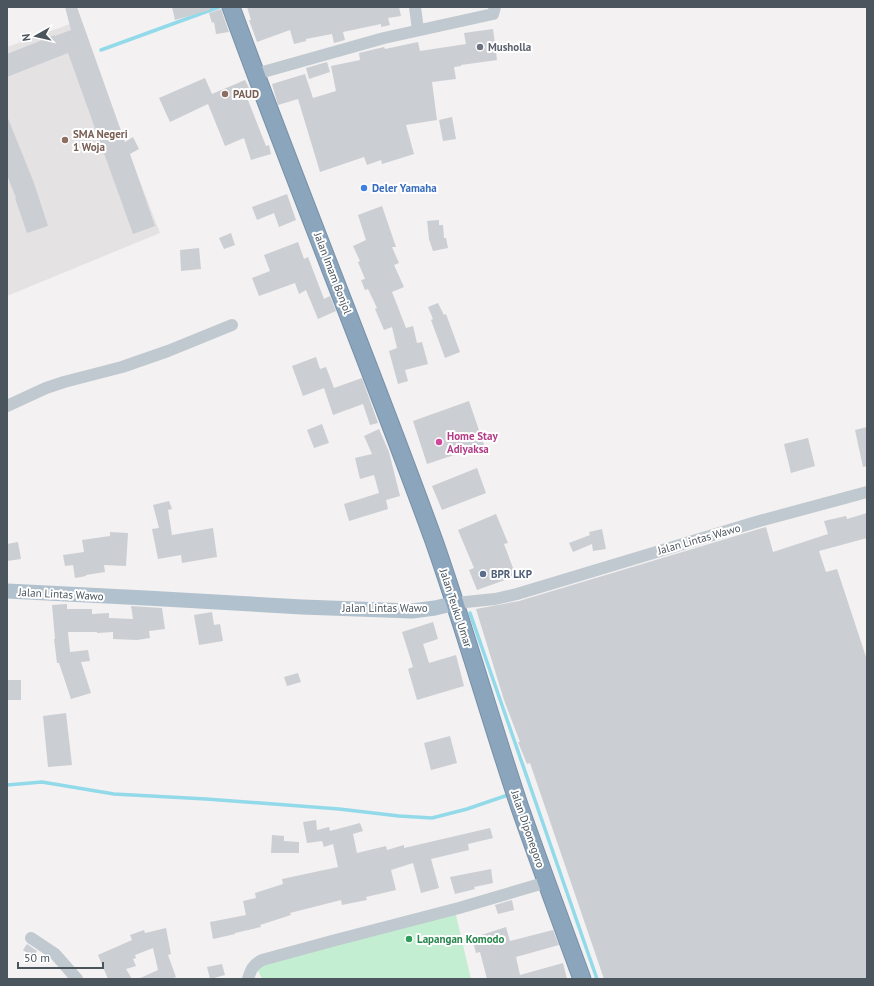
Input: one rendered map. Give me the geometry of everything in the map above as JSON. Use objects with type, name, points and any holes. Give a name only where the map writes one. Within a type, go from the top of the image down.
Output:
[{"type":"highway","name":"Jalan Imam Bonjol","points":[[231,7],[433,539]]},
{"type":"highway","name":"Jalan Teuku Umar","points":[[433,539],[456,603],[479,678]]},
{"type":"highway","name":"Jalan Diponegoro","points":[[479,678],[520,808],[582,979]]},
{"type":"main road","name":"Jalan Lintas Wawo","points":[[7,591],[302,607],[412,611],[456,603]]},
{"type":"street","points":[[415,7],[418,30]]},
{"type":"street","points":[[256,74],[418,30],[493,14],[495,7]]},
{"type":"street","points":[[7,406],[46,388],[122,367],[168,351],[232,325]]},
{"type":"street","name":"Jalan Lintas Wawo","points":[[456,603],[495,599],[517,594],[741,526],[867,492]]},
{"type":"street","points":[[248,979],[250,969],[262,960],[459,908],[546,882]]},
{"type":"street","points":[[31,938],[55,954],[77,979]]},
{"type":"shaded area","name":"SMA Negeri 1 Woja","points":[[78,21],[160,233],[7,296],[7,47]]},
{"type":"green space","name":"Lapangan Komodo","points":[[455,911],[471,979],[262,979],[256,966]]},
{"type":"building","points":[[65,7],[77,7],[125,142],[133,137],[139,149],[130,154],[155,226],[133,234],[68,53],[7,77],[7,54],[71,30]]},
{"type":"building","points":[[172,7],[210,7],[210,10],[175,20]]},
{"type":"building","points":[[247,7],[399,7],[401,16],[388,18],[390,25],[381,27],[381,24],[343,32],[345,40],[334,43],[332,34],[306,39],[306,41],[294,44],[290,30],[257,42],[249,20],[251,20]]},
{"type":"building","points":[[221,9],[229,32],[216,34],[214,22],[212,23],[209,13]]},
{"type":"building","points":[[493,29],[497,60],[454,67],[456,79],[432,82],[437,120],[406,125],[414,154],[382,164],[381,160],[367,165],[364,157],[320,172],[298,99],[278,105],[272,84],[305,74],[313,98],[336,91],[331,66],[360,60],[359,53],[384,47],[385,49],[418,42],[420,51],[466,44],[464,33]]},
{"type":"building","points":[[327,62],[330,72],[309,79],[306,68]]},
{"type":"building","points":[[205,78],[212,94],[245,80],[249,88],[244,90],[266,146],[269,145],[271,154],[251,160],[244,138],[225,146],[208,104],[170,122],[159,98]]},
{"type":"building","points":[[7,116],[34,183],[48,226],[27,233],[7,175]]},
{"type":"building","points":[[452,117],[456,139],[443,141],[439,120]]},
{"type":"building","points":[[287,194],[296,220],[279,227],[274,213],[257,220],[252,207]]},
{"type":"building","points":[[382,206],[396,247],[392,247],[399,263],[394,265],[404,287],[392,292],[406,328],[413,326],[417,343],[422,342],[428,364],[405,370],[408,381],[398,384],[389,351],[397,348],[392,327],[384,330],[375,309],[377,308],[368,289],[365,290],[361,280],[365,279],[358,262],[360,261],[353,246],[366,240],[358,215]]},
{"type":"building","points":[[439,220],[439,225],[443,225],[444,238],[446,238],[448,248],[433,251],[429,239],[427,221]]},
{"type":"building","points":[[231,233],[235,245],[224,249],[219,238]]},
{"type":"building","points":[[298,242],[304,259],[308,257],[324,299],[330,296],[336,311],[318,319],[306,290],[299,294],[295,283],[259,296],[252,278],[270,271],[264,255]]},
{"type":"building","points":[[199,248],[201,269],[181,271],[180,250]]},
{"type":"building","points":[[438,303],[444,315],[446,314],[460,352],[445,358],[431,320],[433,319],[428,307]]},
{"type":"building","points":[[316,357],[320,369],[326,367],[334,388],[362,378],[378,423],[370,425],[363,404],[333,415],[324,388],[303,396],[292,366]]},
{"type":"building","points":[[469,401],[484,445],[427,464],[413,421]]},
{"type":"building","points":[[322,424],[329,443],[314,448],[307,430]]},
{"type":"building","points":[[867,427],[867,466],[863,467],[855,430]]},
{"type":"building","points":[[379,429],[389,452],[400,496],[386,500],[388,509],[349,521],[344,504],[379,493],[374,475],[360,479],[355,458],[372,454],[364,436]]},
{"type":"building","points":[[808,438],[815,466],[791,473],[784,444]]},
{"type":"building","points":[[477,468],[486,493],[442,510],[432,486]]},
{"type":"building","points":[[169,501],[172,509],[168,510],[172,535],[213,528],[217,557],[182,563],[181,555],[158,559],[152,529],[159,528],[153,505]]},
{"type":"building","points":[[867,513],[867,538],[819,551],[826,572],[837,569],[867,660],[867,979],[604,979],[530,763],[527,764],[518,742],[520,742],[504,700],[476,609],[519,601],[766,527],[773,552],[828,534],[824,521],[846,516],[847,519]]},
{"type":"building","points":[[496,514],[508,543],[504,544],[516,576],[477,590],[469,570],[474,568],[458,530]]},
{"type":"building","points":[[602,529],[606,549],[593,551],[592,544],[573,552],[569,543],[590,535],[589,532]]},
{"type":"building","points":[[110,532],[128,533],[126,566],[104,565],[105,572],[75,578],[73,565],[65,566],[63,555],[84,552],[82,540],[110,536]]},
{"type":"building","points":[[18,542],[21,559],[7,561],[7,544]]},
{"type":"building","points":[[67,604],[67,609],[92,609],[92,614],[109,613],[109,618],[133,619],[131,606],[162,608],[165,629],[149,631],[150,638],[137,640],[113,639],[113,632],[68,632],[70,652],[88,650],[90,661],[81,662],[91,693],[71,699],[59,663],[57,663],[52,605]]},
{"type":"building","points":[[212,612],[214,625],[220,624],[223,641],[199,645],[194,615]]},
{"type":"building","points":[[433,622],[438,639],[423,644],[429,663],[456,655],[464,686],[417,700],[408,669],[413,667],[402,632]]},
{"type":"building","points":[[298,673],[301,682],[287,686],[284,677]]},
{"type":"building","points":[[8,680],[21,680],[21,700],[8,700]]},
{"type":"building","points":[[66,713],[72,765],[48,767],[43,716]]},
{"type":"building","points":[[450,736],[457,763],[431,770],[424,743]]},
{"type":"building","points":[[316,820],[317,830],[329,827],[330,831],[360,823],[363,831],[353,834],[357,853],[386,846],[387,850],[404,845],[404,848],[490,828],[493,838],[468,844],[469,850],[431,859],[439,888],[421,893],[413,863],[391,870],[396,890],[366,897],[367,900],[342,905],[341,900],[290,913],[291,915],[260,925],[261,927],[213,939],[210,922],[246,915],[243,901],[256,898],[255,893],[283,884],[282,879],[338,867],[333,844],[324,847],[322,841],[307,843],[303,822]]},
{"type":"building","points":[[272,835],[284,836],[284,841],[299,842],[299,853],[271,853]]},
{"type":"building","points":[[491,869],[493,883],[474,887],[475,889],[455,894],[450,877]]},
{"type":"building","points":[[512,900],[514,910],[498,914],[495,905]]},
{"type":"building","points":[[506,927],[510,941],[553,930],[559,945],[516,957],[520,975],[563,963],[567,979],[487,979],[480,952],[476,953],[472,938]]},
{"type":"building","points":[[166,928],[171,954],[168,955],[176,977],[170,979],[138,979],[158,970],[153,948],[135,955],[136,958],[133,959],[136,966],[126,969],[132,979],[108,979],[98,955],[132,940],[130,935],[144,930],[145,933]]},
{"type":"building","points":[[27,944],[37,951],[33,957],[23,950]]},
{"type":"building","points":[[222,964],[225,975],[210,979],[207,967]]},
{"type":"waterway","points":[[101,50],[219,7]]},
{"type":"waterway","points":[[470,613],[597,979]]},
{"type":"waterway","points":[[7,785],[42,782],[114,794],[339,809],[432,818],[467,809],[505,796]]},
{"type":"place","name":"Musholla","points":[[480,47]]},
{"type":"place","name":"PAUD","points":[[225,94]]},
{"type":"place","name":"SMA Negeri 1 Woja","points":[[65,140]]},
{"type":"place","name":"Deler Yamaha","points":[[364,188]]},
{"type":"place","name":"Home Stay Adiyaksa","points":[[439,442]]},
{"type":"place","name":"BPR LKP","points":[[483,574]]},
{"type":"place","name":"Lapangan Komodo","points":[[409,939]]}]
